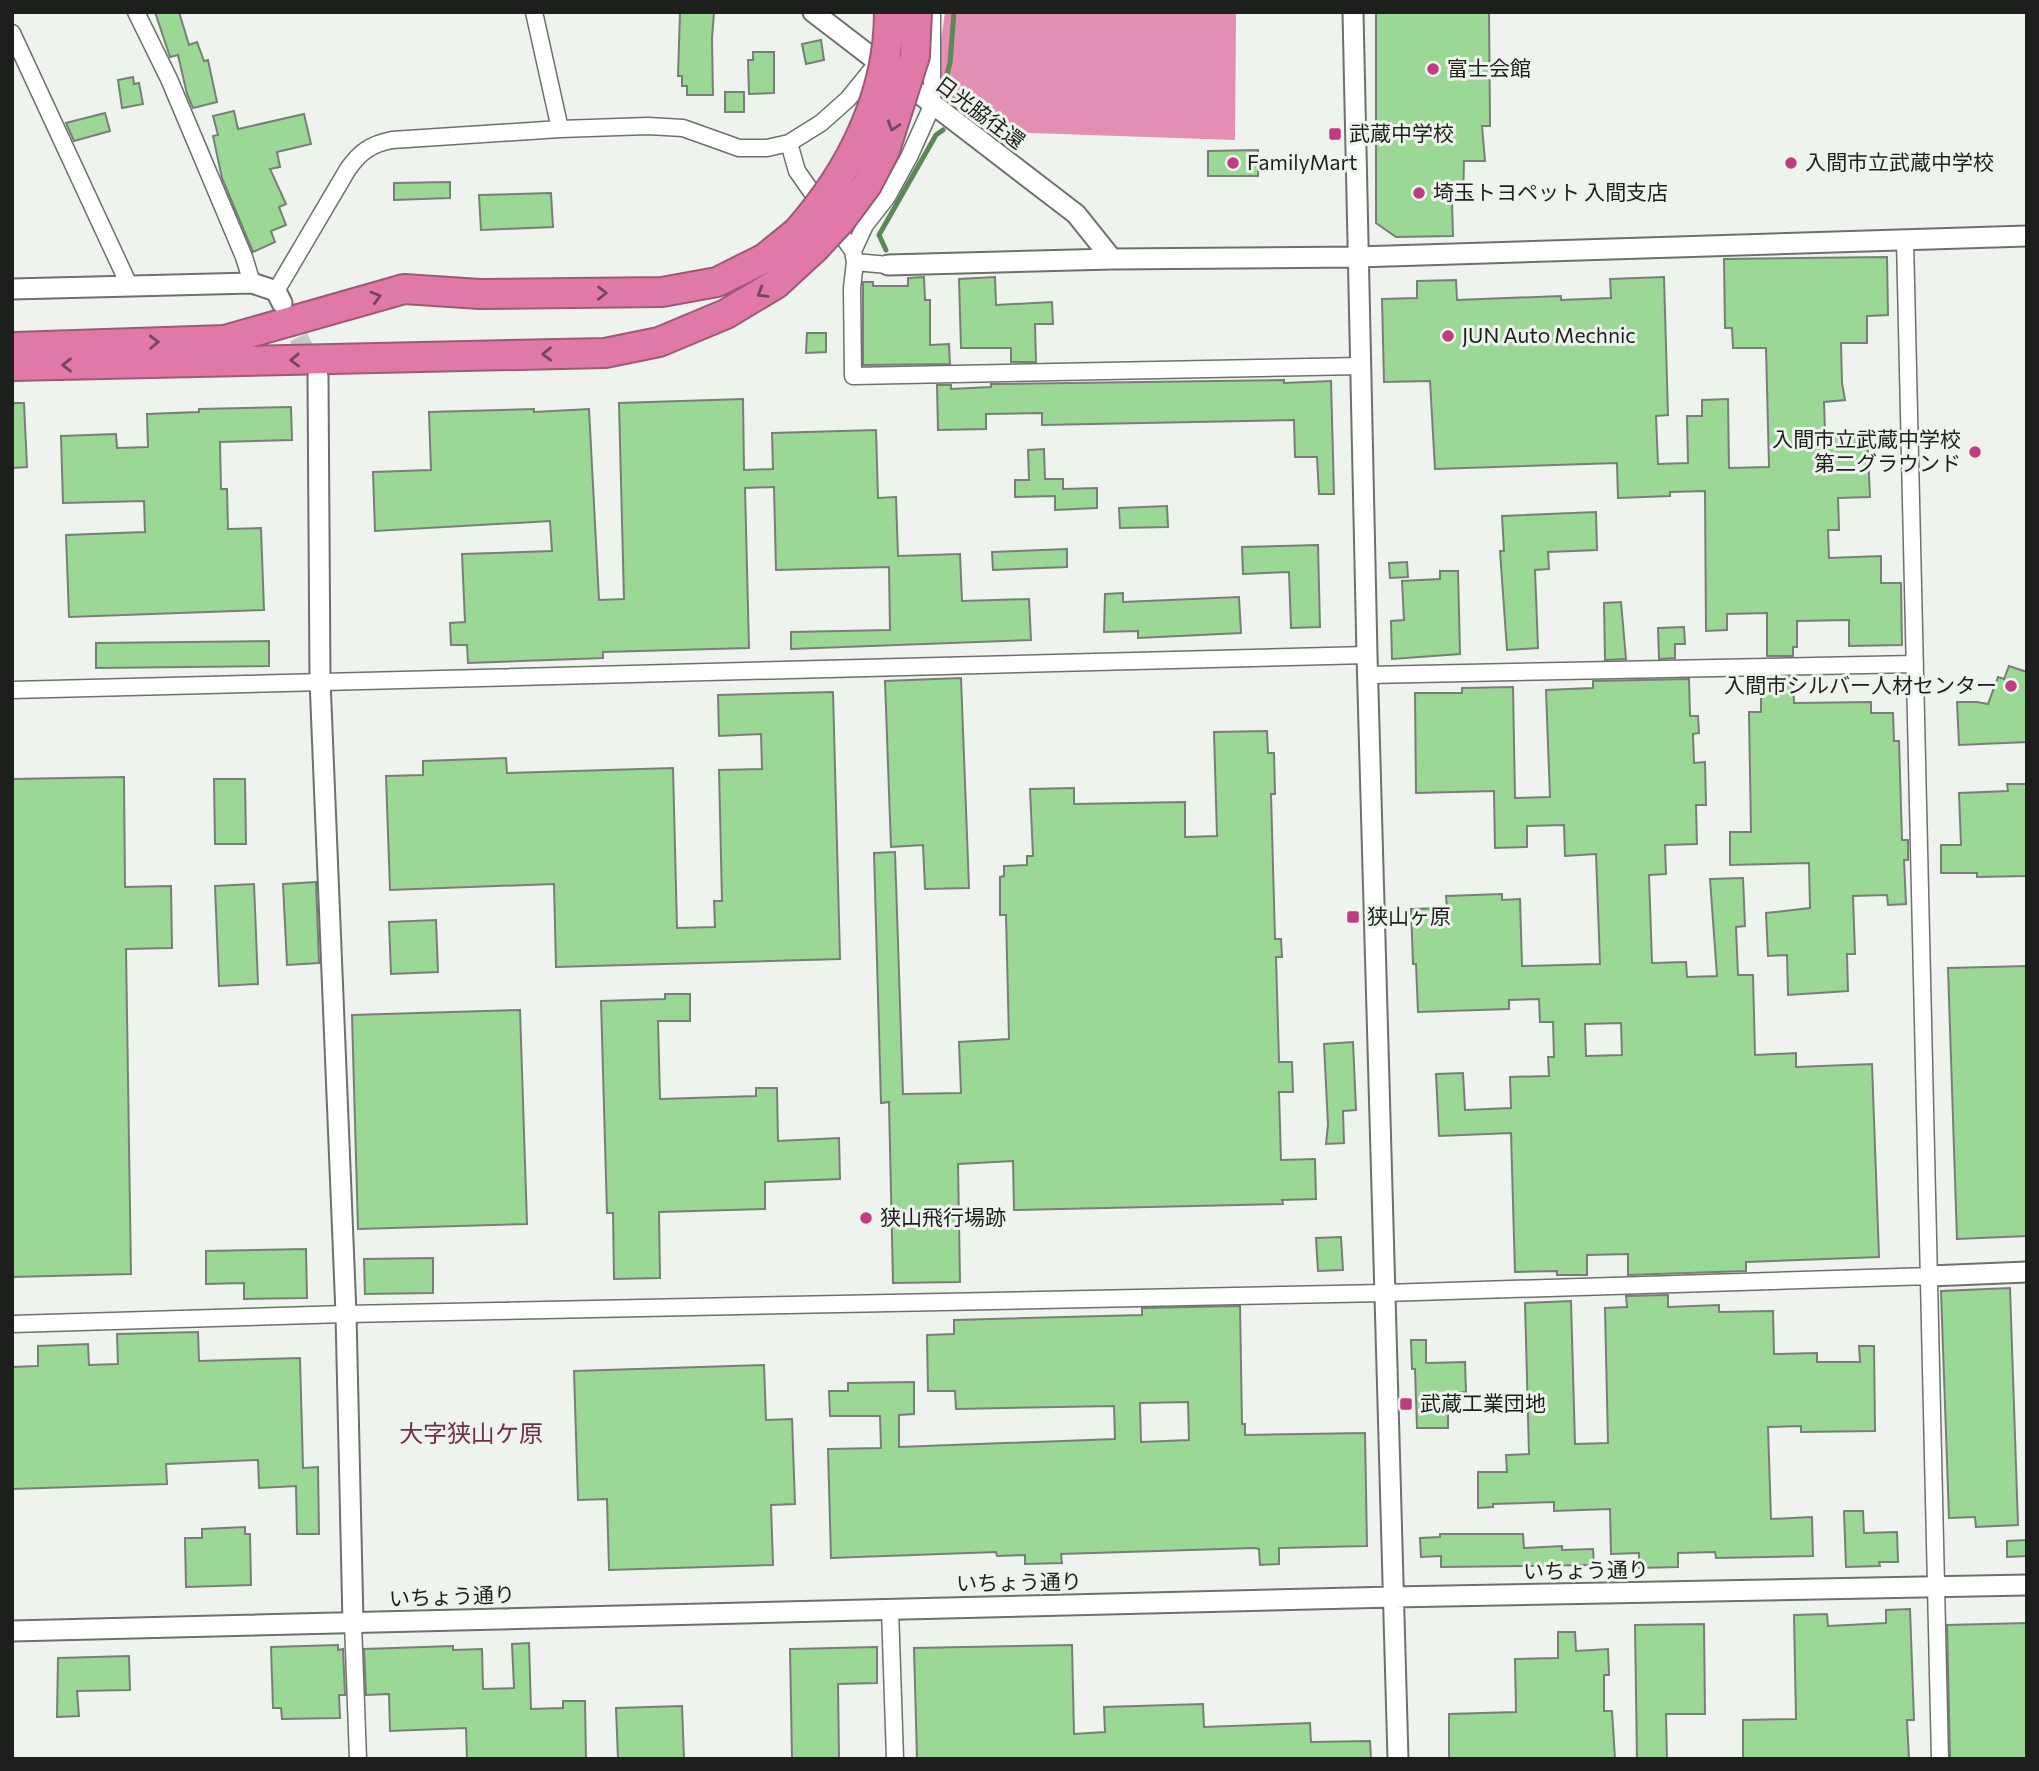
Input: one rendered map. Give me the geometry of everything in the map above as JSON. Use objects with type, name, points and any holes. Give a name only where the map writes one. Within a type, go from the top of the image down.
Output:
[{"type":"highway","points":[[12,366],[604,353],[659,342],[726,314],[776,284],[805,240],[861,137],[882,75],[889,12]]},
{"type":"highway","points":[[12,347],[225,340],[404,289],[481,294],[662,292],[716,282],[841,220],[867,185],[885,150],[915,56],[917,12]]},
{"type":"street","points":[[136,12],[169,79],[244,257],[252,283]]},
{"type":"street","points":[[534,12],[560,129]]},
{"type":"street","name":"日光脇往還","points":[[813,12],[1076,214],[1112,259]]},
{"type":"street","points":[[932,12],[932,106],[887,197],[865,225],[854,256],[853,376],[1360,366]]},
{"type":"street","points":[[1353,12],[1367,655],[1398,1759]]},
{"type":"street","points":[[12,33],[129,285]]},
{"type":"street","points":[[12,289],[252,283],[279,297],[348,169],[369,146],[392,140],[648,126],[683,128],[739,148],[757,149],[789,143],[821,123],[848,99],[878,62]]},
{"type":"street","points":[[789,143],[797,171],[854,256],[888,265],[1112,259],[1357,257],[2027,236]]},
{"type":"street","points":[[1905,240],[1940,1759]]},
{"type":"street","points":[[318,376],[320,680],[346,1314],[358,1759]]},
{"type":"street","points":[[12,690],[1367,655]]},
{"type":"street","points":[[1368,675],[1915,663]]},
{"type":"street","points":[[12,1324],[346,1314],[1385,1293],[2027,1272]]},
{"type":"street","name":"いちょう通り","points":[[12,1631],[1393,1597],[2027,1585]]},
{"type":"street","points":[[891,1609],[895,1759]]},
{"type":"shaded area","points":[[945,12],[1236,12],[1235,140],[1005,132],[934,91]]},
{"type":"building","points":[[155,12],[179,12],[189,45],[197,42],[204,61],[208,60],[217,102],[193,108],[178,55],[170,57]]},
{"type":"building","points":[[680,12],[714,12],[713,95],[687,95],[687,86],[682,86],[682,76],[678,76]]},
{"type":"building","points":[[1376,12],[1489,12],[1490,126],[1482,126],[1485,161],[1464,161],[1463,202],[1452,202],[1453,236],[1396,237],[1376,223]]},
{"type":"building","points":[[821,40],[824,60],[806,64],[802,44]]},
{"type":"building","points":[[753,52],[774,52],[774,93],[749,94],[748,60],[753,60]]},
{"type":"building","points":[[133,77],[134,84],[139,83],[143,104],[122,108],[118,80]]},
{"type":"building","points":[[725,92],[744,92],[744,112],[725,112]]},
{"type":"building","points":[[234,111],[238,129],[304,114],[311,144],[277,152],[280,167],[270,169],[286,204],[279,207],[286,225],[271,231],[275,242],[253,252],[222,178],[213,136],[218,135],[213,116]]},
{"type":"building","points":[[105,113],[110,131],[74,141],[66,123]]},
{"type":"building","name":"FamilyMart","points":[[1258,150],[1258,176],[1208,176],[1208,151]]},
{"type":"building","points":[[450,182],[450,198],[394,200],[394,183]]},
{"type":"building","points":[[551,193],[553,227],[481,230],[479,195]]},
{"type":"building","points":[[1887,257],[1888,315],[1867,316],[1867,343],[1841,343],[1845,400],[1824,402],[1825,433],[1867,431],[1870,497],[1838,498],[1839,530],[1828,530],[1829,558],[1881,556],[1881,583],[1901,583],[1902,645],[1849,646],[1849,620],[1797,621],[1797,647],[1793,647],[1793,656],[1767,656],[1767,613],[1727,614],[1727,630],[1706,631],[1705,491],[1670,492],[1670,496],[1618,498],[1617,463],[1435,469],[1430,381],[1384,382],[1382,299],[1417,298],[1417,281],[1456,280],[1457,300],[1561,296],[1561,300],[1611,298],[1610,279],[1664,277],[1668,415],[1656,416],[1658,464],[1688,463],[1687,416],[1702,416],[1702,400],[1728,399],[1729,468],[1769,467],[1766,348],[1733,348],[1732,328],[1725,328],[1724,259]]},
{"type":"building","points":[[924,277],[925,300],[930,300],[930,345],[949,344],[950,364],[863,365],[863,282],[873,282],[873,286],[908,286],[908,278]]},
{"type":"building","points":[[995,277],[996,305],[1052,302],[1053,324],[1035,324],[1036,362],[1011,362],[1011,348],[961,348],[959,279]]},
{"type":"building","points":[[807,333],[826,333],[826,352],[806,353]]},
{"type":"building","points":[[1284,380],[1284,383],[1331,381],[1334,494],[1319,494],[1317,457],[1295,457],[1294,420],[1042,425],[1042,413],[986,414],[986,429],[938,430],[937,385],[951,385],[951,389],[991,387],[991,384]]},
{"type":"building","points":[[743,399],[744,470],[773,469],[772,433],[876,430],[878,498],[896,497],[898,556],[960,554],[962,601],[1029,599],[1031,640],[791,649],[791,632],[890,630],[889,567],[776,570],[774,487],[745,488],[749,648],[603,652],[603,658],[468,663],[467,645],[451,645],[450,623],[465,622],[462,554],[552,551],[550,521],[375,531],[373,472],[431,470],[429,412],[589,409],[599,600],[624,599],[619,403]]},
{"type":"building","points":[[12,403],[24,403],[27,467],[12,468]]},
{"type":"building","points":[[291,407],[292,440],[220,442],[221,489],[227,489],[228,529],[261,528],[264,610],[69,617],[66,535],[145,532],[144,501],[63,503],[61,436],[116,434],[117,448],[148,447],[147,414],[199,412],[199,409]]},
{"type":"building","points":[[1044,449],[1045,479],[1063,479],[1063,489],[1097,488],[1097,508],[1055,510],[1055,496],[1015,497],[1015,480],[1029,480],[1028,450]]},
{"type":"building","points":[[1167,506],[1168,527],[1120,528],[1119,508]]},
{"type":"building","points":[[1596,512],[1597,550],[1548,552],[1549,569],[1535,570],[1538,648],[1507,650],[1500,551],[1504,551],[1502,516]]},
{"type":"building","points":[[1318,545],[1320,627],[1291,628],[1289,572],[1243,574],[1242,547]]},
{"type":"building","points":[[1067,549],[1067,567],[993,570],[992,552]]},
{"type":"building","points":[[1407,562],[1408,577],[1390,578],[1389,563]]},
{"type":"building","points":[[1440,571],[1458,571],[1460,654],[1392,659],[1391,621],[1404,620],[1402,581],[1440,579]]},
{"type":"building","points":[[1123,593],[1123,602],[1239,597],[1241,633],[1138,638],[1138,631],[1104,632],[1105,594]]},
{"type":"building","points":[[1621,602],[1626,659],[1605,660],[1604,603]]},
{"type":"building","points":[[1684,627],[1685,644],[1675,644],[1675,658],[1659,659],[1658,628]]},
{"type":"building","points":[[269,641],[269,666],[96,668],[96,643]]},
{"type":"building","points":[[2009,666],[2027,672],[2027,742],[1959,745],[1957,702],[1988,704],[1998,677],[2004,679]]},
{"type":"building","points":[[1793,677],[1794,703],[1871,702],[1871,713],[1893,713],[1894,741],[1899,741],[1902,840],[1908,840],[1908,860],[1904,860],[1906,904],[1888,905],[1887,895],[1853,896],[1855,954],[1847,954],[1848,991],[1788,995],[1787,955],[1768,956],[1766,913],[1810,908],[1809,863],[1730,865],[1730,832],[1751,832],[1749,712],[1761,712],[1761,678]]},
{"type":"building","points":[[961,678],[969,888],[925,889],[923,845],[891,847],[885,681]]},
{"type":"building","points":[[1689,679],[1690,716],[1698,716],[1699,733],[1693,734],[1694,763],[1705,762],[1706,805],[1696,805],[1697,844],[1665,845],[1666,874],[1649,875],[1652,963],[1686,962],[1687,977],[1717,976],[1710,879],[1743,878],[1745,926],[1736,927],[1738,975],[1753,975],[1755,1055],[1796,1053],[1796,1067],[1872,1064],[1879,1257],[1746,1262],[1746,1271],[1628,1275],[1628,1254],[1587,1255],[1587,1275],[1557,1275],[1557,1271],[1515,1272],[1511,1133],[1439,1136],[1436,1074],[1463,1073],[1465,1110],[1511,1108],[1510,1077],[1549,1076],[1548,1057],[1554,1057],[1553,1022],[1540,1022],[1539,999],[1509,1000],[1509,1009],[1418,1012],[1411,909],[1447,908],[1446,896],[1502,894],[1502,900],[1520,899],[1522,966],[1600,964],[1596,854],[1565,856],[1564,825],[1527,826],[1527,847],[1495,848],[1494,791],[1416,793],[1415,693],[1462,693],[1462,688],[1513,687],[1515,798],[1550,797],[1546,690],[1593,688],[1593,681]],"holes":[[[1621,1023],[1622,1055],[1586,1056],[1585,1024]]]},
{"type":"building","points":[[833,692],[840,959],[556,967],[554,884],[390,890],[386,776],[423,775],[423,761],[506,758],[507,773],[673,768],[677,928],[715,927],[714,901],[722,901],[719,770],[762,769],[761,734],[719,736],[718,695]]},
{"type":"building","points":[[1267,731],[1268,753],[1274,753],[1275,794],[1271,794],[1275,939],[1281,939],[1282,957],[1276,957],[1279,1062],[1292,1062],[1293,1092],[1279,1092],[1281,1160],[1315,1159],[1316,1199],[1282,1200],[1283,1204],[1014,1210],[1013,1161],[958,1164],[960,1282],[893,1283],[889,1102],[881,1103],[874,853],[895,852],[903,1094],[961,1093],[959,1042],[1009,1039],[1006,915],[1000,915],[1000,877],[1004,876],[1004,866],[1027,865],[1027,856],[1033,856],[1030,789],[1074,788],[1074,804],[1185,802],[1185,837],[1217,836],[1214,732]]},
{"type":"building","points":[[124,777],[125,887],[171,886],[172,948],[126,949],[131,1274],[12,1277],[12,779]]},
{"type":"building","points":[[214,779],[245,779],[246,844],[215,844]]},
{"type":"building","points":[[2007,784],[2027,784],[2027,876],[1977,877],[1977,873],[1941,873],[1941,845],[1961,845],[1959,793],[2008,791]]},
{"type":"building","points":[[316,882],[319,963],[287,965],[283,884]]},
{"type":"building","points":[[254,884],[258,984],[219,986],[215,886]]},
{"type":"building","points":[[436,920],[438,972],[391,974],[389,922]]},
{"type":"building","points":[[2027,966],[2027,1236],[1957,1239],[1948,968]]},
{"type":"building","points":[[665,994],[690,994],[690,1021],[658,1021],[660,1099],[756,1096],[756,1088],[777,1088],[778,1141],[839,1138],[840,1179],[765,1182],[765,1209],[659,1212],[660,1278],[614,1279],[613,1213],[607,1213],[601,1001],[665,999]]},
{"type":"building","points":[[520,1010],[527,1224],[358,1229],[352,1015]]},
{"type":"building","points":[[1353,1042],[1356,1110],[1343,1111],[1344,1143],[1326,1144],[1328,1125],[1324,1044]]},
{"type":"building","points":[[1341,1237],[1343,1270],[1318,1271],[1316,1238]]},
{"type":"building","points":[[306,1249],[307,1298],[244,1299],[244,1283],[206,1284],[206,1251]]},
{"type":"building","points":[[433,1258],[433,1293],[365,1294],[364,1259]]},
{"type":"building","points":[[2010,1288],[2018,1525],[1976,1527],[1975,1517],[1949,1518],[1941,1291]]},
{"type":"building","points":[[1668,1295],[1668,1307],[1719,1305],[1719,1312],[1773,1311],[1774,1354],[1817,1353],[1817,1362],[1860,1362],[1859,1346],[1874,1346],[1875,1431],[1801,1432],[1801,1426],[1768,1427],[1771,1519],[1812,1517],[1813,1556],[1716,1558],[1715,1552],[1678,1553],[1678,1567],[1639,1568],[1639,1553],[1611,1554],[1610,1509],[1554,1511],[1554,1502],[1493,1504],[1493,1507],[1478,1508],[1478,1472],[1507,1472],[1506,1455],[1529,1454],[1525,1303],[1571,1301],[1575,1444],[1608,1443],[1605,1308],[1627,1307],[1626,1296]]},
{"type":"building","points":[[1240,1306],[1242,1424],[1245,1424],[1245,1435],[1365,1433],[1367,1546],[1279,1548],[1279,1564],[1260,1565],[1259,1549],[1255,1548],[1061,1554],[1062,1563],[1025,1564],[1025,1555],[997,1556],[996,1552],[831,1558],[828,1449],[881,1448],[880,1416],[830,1416],[829,1391],[848,1391],[848,1383],[914,1382],[914,1414],[899,1415],[899,1447],[1115,1439],[1114,1406],[956,1409],[955,1391],[928,1391],[927,1335],[954,1334],[954,1320],[1142,1315],[1142,1308]],"holes":[[[1188,1402],[1189,1440],[1141,1442],[1140,1403]]]},
{"type":"building","points":[[198,1332],[199,1361],[300,1358],[303,1468],[318,1467],[319,1534],[297,1534],[296,1486],[259,1488],[258,1460],[166,1464],[167,1484],[12,1489],[12,1367],[38,1366],[38,1346],[88,1344],[89,1365],[118,1364],[117,1334]]},
{"type":"building","points":[[1411,1340],[1426,1340],[1426,1363],[1465,1362],[1466,1392],[1448,1393],[1448,1428],[1417,1428]]},
{"type":"building","points":[[764,1365],[766,1420],[792,1419],[795,1504],[771,1505],[773,1565],[609,1570],[607,1499],[578,1500],[574,1371]]},
{"type":"building","points":[[1844,1511],[1863,1511],[1864,1533],[1897,1532],[1898,1562],[1879,1562],[1880,1566],[1846,1567]]},
{"type":"building","points":[[245,1527],[245,1534],[250,1534],[251,1585],[186,1587],[185,1538],[202,1538],[202,1529]]},
{"type":"building","points":[[1440,1534],[1523,1534],[1524,1548],[1562,1546],[1562,1550],[1593,1549],[1594,1565],[1441,1567],[1441,1556],[1421,1557],[1420,1538],[1440,1537]]},
{"type":"building","points":[[2027,1540],[2027,1556],[2007,1557],[2007,1541]]},
{"type":"building","points":[[1910,1609],[1914,1720],[1907,1720],[1909,1759],[1743,1759],[1743,1720],[1796,1719],[1794,1615],[1827,1614],[1828,1626],[1886,1623],[1886,1610]]},
{"type":"building","points":[[2027,1623],[2027,1759],[1950,1759],[1947,1625]]},
{"type":"building","points":[[1704,1624],[1705,1714],[1666,1714],[1667,1759],[1637,1759],[1635,1625]]},
{"type":"building","points":[[1558,1632],[1575,1632],[1576,1651],[1608,1649],[1609,1675],[1604,1675],[1604,1711],[1612,1711],[1615,1759],[1449,1759],[1449,1714],[1516,1712],[1515,1659],[1558,1658]]},
{"type":"building","points":[[529,1643],[531,1709],[563,1708],[563,1701],[585,1701],[586,1759],[467,1759],[466,1728],[390,1731],[389,1694],[366,1695],[364,1649],[453,1646],[453,1650],[482,1649],[483,1689],[514,1688],[512,1644]]},
{"type":"building","points":[[338,1645],[338,1650],[343,1649],[345,1695],[339,1695],[340,1718],[282,1719],[281,1708],[273,1708],[271,1647]]},
{"type":"building","points":[[1072,1645],[1074,1734],[1105,1732],[1104,1707],[1203,1704],[1204,1727],[1310,1723],[1311,1742],[1370,1741],[1371,1759],[917,1759],[914,1648]]},
{"type":"building","points":[[877,1647],[877,1683],[838,1684],[839,1759],[792,1759],[790,1649]]},
{"type":"building","points":[[129,1656],[130,1690],[77,1691],[79,1716],[57,1717],[58,1658]]},
{"type":"building","points":[[682,1706],[684,1759],[618,1759],[616,1708]]},
{"type":"waterway","points":[[945,82],[950,63],[954,12]]},
{"type":"waterway","points":[[886,250],[879,235],[936,135],[943,130]]},
{"type":"tunnel","points":[[286,311],[314,369]]},
{"type":"place","name":"富士会館","points":[[1433,69]]},
{"type":"place","name":"武蔵中学校","points":[[1335,134]]},
{"type":"place","name":"FamilyMart","points":[[1233,163]]},
{"type":"place","name":"入間市立武蔵中学校","points":[[1791,163]]},
{"type":"place","name":"埼玉トヨペット 入間支店","points":[[1419,193]]},
{"type":"place","name":"JUN Auto Mechnic","points":[[1448,336]]},
{"type":"place","name":"入間市立武蔵中学校 第二グラウンド","points":[[1975,452]]},
{"type":"place","name":"入間市シルバー人材センター","points":[[2011,686]]},
{"type":"place","name":"狭山ヶ原","points":[[1353,917]]},
{"type":"place","name":"狭山飛行場跡","points":[[866,1218]]},
{"type":"place","name":"武蔵工業団地","points":[[1406,1404]]},
{"type":"district","name":"大字狭山ケ原","points":[[471,1434]]}]
